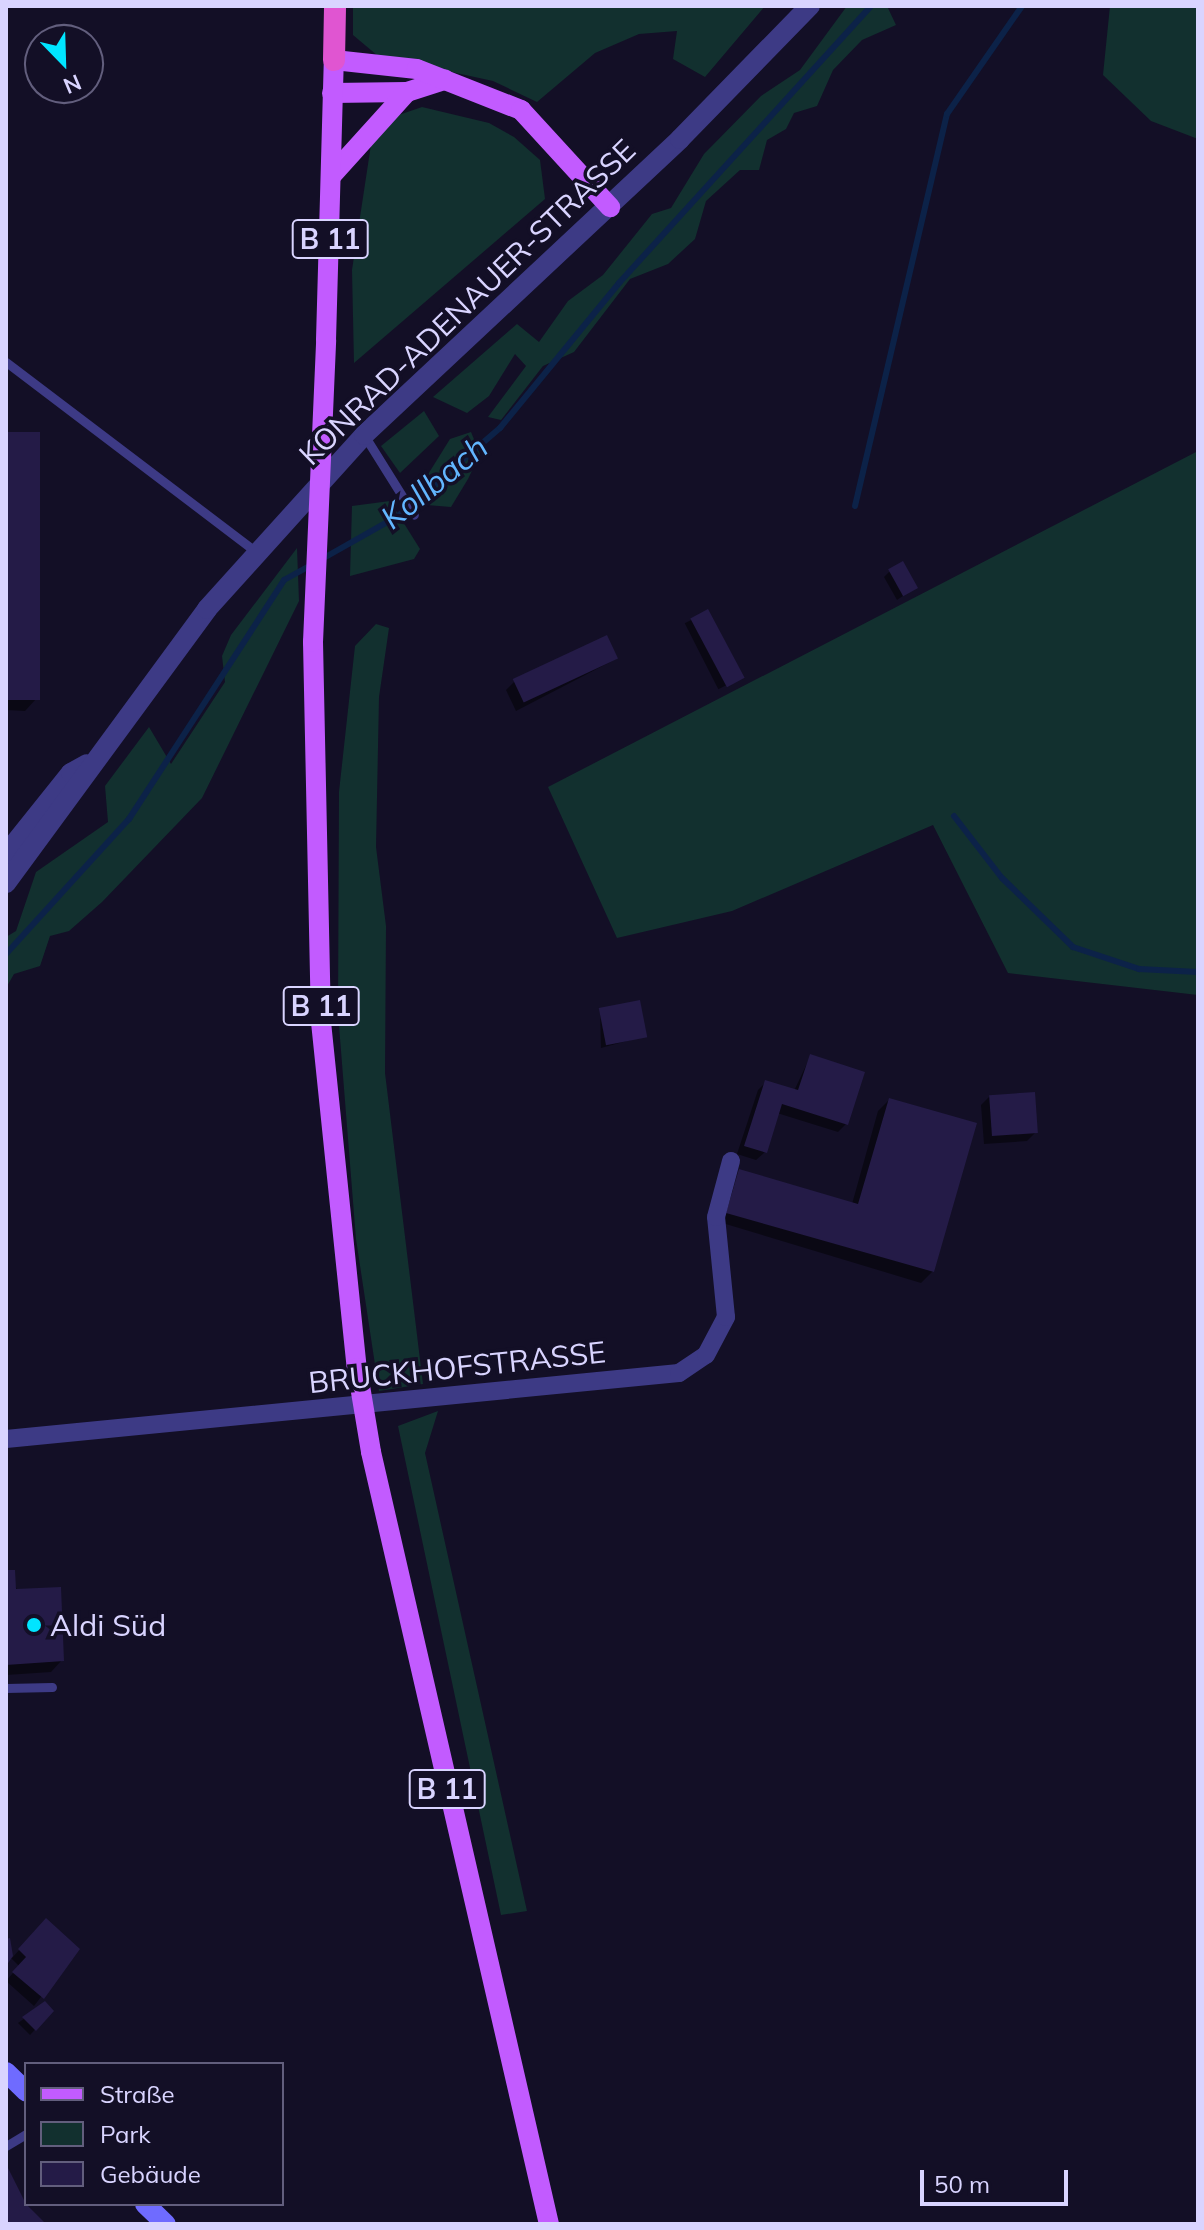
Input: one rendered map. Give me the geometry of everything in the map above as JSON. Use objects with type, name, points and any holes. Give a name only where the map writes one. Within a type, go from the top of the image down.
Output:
[{"type":"highway","name":"B 11","points":[[334,60],[335,6]]},
{"type":"main road","points":[[334,60],[417,69],[521,110],[610,207]]},
{"type":"main road","name":"B 11","points":[[334,60],[313,642],[321,1022],[357,1368],[371,1452],[549,2224]]},
{"type":"main road","points":[[332,93],[407,92],[445,80]]},
{"type":"main road","points":[[332,175],[407,92]]},
{"type":"main road","points":[[6,2072],[24,2089]]},
{"type":"main road","points":[[147,2206],[166,2224]]},
{"type":"street","name":"KONRAD-ADENAUER-STRASSE","points":[[6,854],[71,773],[87,764],[258,553],[364,435],[610,207],[810,6]]},
{"type":"street","name":"KONRAD-ADENAUER-STRASSE","points":[[6,883],[82,783],[87,764]]},
{"type":"street","name":"BRUCKHOFSTRASSE","points":[[6,1439],[679,1373],[706,1355],[726,1317],[716,1217],[731,1161]]},
{"type":"lane","points":[[6,362],[258,553]]},
{"type":"lane","points":[[364,435],[414,515]]},
{"type":"lane","points":[[6,1688],[52,1687]]},
{"type":"lane","points":[[6,2146],[24,2135]]},
{"type":"green space","points":[[353,6],[765,6],[705,77],[673,59],[677,31],[639,34],[595,53],[537,102],[493,81],[378,56],[353,35]]},
{"type":"green space","points":[[847,6],[887,6],[896,25],[862,40],[833,70],[817,106],[794,113],[786,129],[767,140],[759,170],[740,170],[706,201],[695,239],[668,264],[630,279],[574,352],[543,366],[501,420],[488,417],[526,366],[515,354],[489,396],[467,413],[433,397],[517,324],[539,342],[568,301],[603,275],[652,214],[671,208],[704,154],[761,96],[800,70]]},
{"type":"green space","points":[[1110,6],[1198,6],[1198,139],[1151,121],[1103,75]]},
{"type":"green space","points":[[422,107],[489,123],[514,137],[540,160],[545,199],[354,363],[352,270],[372,138],[387,119]]},
{"type":"green space","points":[[424,411],[439,436],[400,473],[381,446]]},
{"type":"green space","points":[[471,432],[480,454],[468,479],[451,507],[427,505],[422,484],[450,439]]},
{"type":"green space","points":[[1198,451],[1198,995],[1008,973],[933,825],[732,911],[617,938],[548,787]]},
{"type":"green space","points":[[390,501],[420,549],[414,559],[350,576],[352,506]]},
{"type":"green space","points":[[297,548],[299,601],[202,798],[102,902],[69,931],[50,936],[40,966],[14,974],[6,988],[6,937],[16,931],[36,872],[108,822],[105,786],[149,727],[171,764],[225,682],[222,656],[231,635]]},
{"type":"green space","points":[[376,624],[389,628],[379,697],[376,847],[386,926],[385,1073],[423,1384],[379,1391],[356,1239],[338,1013],[339,792],[355,646]]},
{"type":"green space","points":[[438,1411],[425,1453],[527,1911],[501,1915],[398,1426]]},
{"type":"building","points":[[6,432],[40,432],[40,700],[6,700]]},
{"type":"building","points":[[903,561],[918,588],[903,596],[888,569]]},
{"type":"building","points":[[708,609],[745,678],[727,687],[690,618]]},
{"type":"building","points":[[607,635],[618,659],[524,703],[513,679]]},
{"type":"building","points":[[640,1000],[647,1037],[606,1045],[599,1008]]},
{"type":"building","points":[[810,1054],[865,1072],[848,1125],[782,1104],[767,1153],[744,1146],[765,1080],[798,1090]]},
{"type":"building","points":[[1035,1092],[1038,1133],[992,1136],[989,1095]]},
{"type":"building","points":[[889,1098],[977,1123],[934,1272],[726,1213],[739,1169],[858,1204]]},
{"type":"building","name":"Aldi Süd","points":[[6,1570],[15,1570],[16,1589],[61,1587],[64,1661],[6,1665]]},
{"type":"building","points":[[46,1918],[80,1949],[44,1999],[12,1972],[26,1957],[18,1949]]},
{"type":"building","points":[[10,1938],[13,1956],[6,1966],[6,1939]]},
{"type":"building","points":[[45,2001],[54,2011],[36,2031],[22,2017]]},
{"type":"building","points":[[6,2164],[24,2206],[28,2206],[46,2224],[6,2224]]},
{"type":"waterway","name":"Kollbach","points":[[322,559],[398,516],[500,428],[619,283],[871,6]]},
{"type":"waterway","points":[[855,506],[947,114],[1022,6]]},
{"type":"waterway","name":"Kollbach","points":[[6,954],[129,819],[284,580],[313,564]]},
{"type":"waterway","points":[[954,816],[1002,878],[1073,947],[1139,969],[1198,972]]},
{"type":"place","name":"Aldi Süd","points":[[34,1625]]}]
